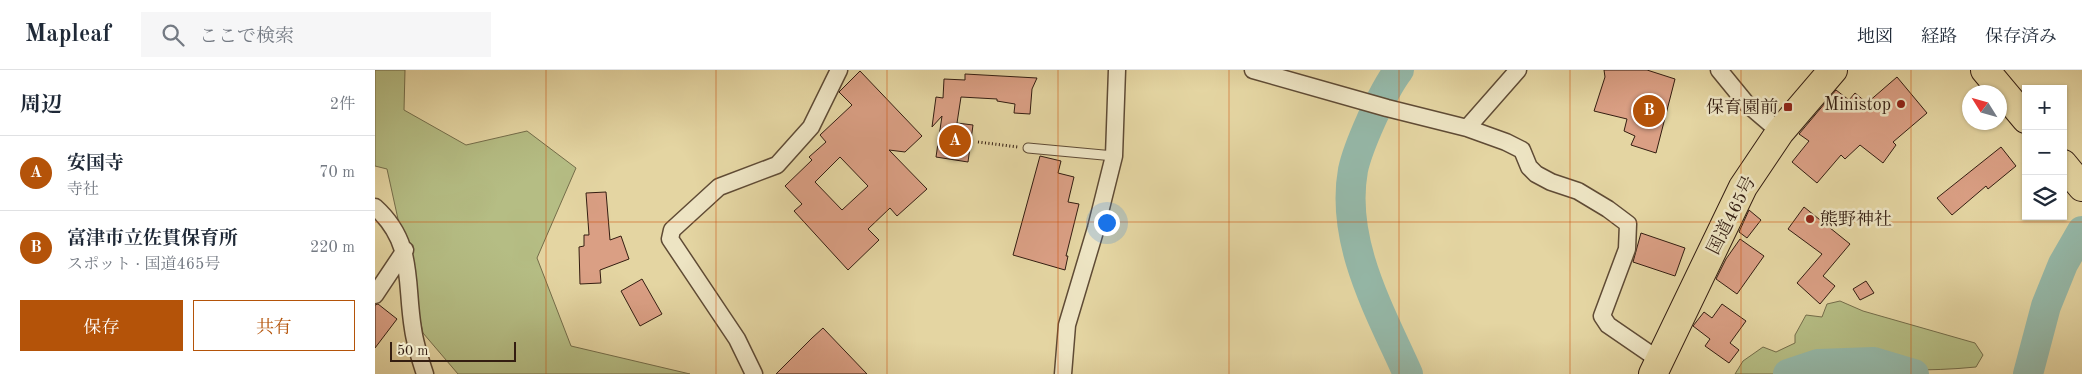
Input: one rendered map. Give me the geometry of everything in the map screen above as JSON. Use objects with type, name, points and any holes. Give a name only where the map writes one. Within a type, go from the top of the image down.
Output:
[{"type":"highway","name":"国道465号","points":[[1656,367],[1743,187],[1780,132],[1833,70]]},
{"type":"highway","points":[[1985,70],[2022,114]]},
{"type":"highway","points":[[2067,169],[2082,187]]},
{"type":"street","points":[[755,374],[737,339],[671,239],[672,230],[719,187],[777,165],[811,127],[839,70]]},
{"type":"street","points":[[1063,374],[1067,326],[1096,228],[1114,156],[1117,70]]},
{"type":"street","points":[[1253,70],[1387,108],[1467,128],[1506,142],[1521,150],[1529,167],[1536,174],[1551,182],[1577,191],[1608,209],[1628,224],[1627,249],[1602,316],[1608,325],[1656,367]]},
{"type":"street","points":[[1467,128],[1518,70]]},
{"type":"street","points":[[1719,70],[1746,103],[1780,132]]},
{"type":"street","points":[[375,207],[397,232],[405,250],[413,330],[425,374]]},
{"type":"street","points":[[375,295],[405,250]]},
{"type":"lane","points":[[1028,148],[1114,156]]},
{"type":"path","points":[[978,142],[1028,148]]},
{"type":"green space","points":[[375,70],[405,70],[404,110],[466,145],[527,131],[576,168],[537,258],[571,346],[690,374],[458,374],[423,333],[387,169],[375,166]]},
{"type":"green space","points":[[1840,301],[1863,311],[1975,343],[1983,355],[1976,367],[1958,369],[1833,371],[1828,374],[1735,374],[1743,361],[1763,347],[1776,352],[1795,343],[1795,335],[1806,315],[1822,317],[1827,304]]},
{"type":"building","points":[[1604,70],[1647,70],[1675,79],[1656,153],[1631,145],[1635,136],[1624,131],[1627,119],[1594,111],[1605,77]]},
{"type":"building","points":[[860,71],[922,136],[905,152],[889,150],[927,189],[897,216],[890,208],[868,229],[879,240],[848,270],[794,211],[802,204],[785,186],[812,160],[809,157],[826,142],[820,135],[852,105],[839,92]],"holes":[[[840,157],[868,186],[842,210],[815,182]]]},
{"type":"building","points":[[965,74],[1037,78],[1032,89],[1030,114],[1014,113],[1015,104],[997,101],[997,99],[961,97],[957,123],[973,125],[968,162],[936,157],[942,116],[932,127],[936,97],[943,98],[944,79],[965,80]]},
{"type":"building","points":[[1897,77],[1927,113],[1893,142],[1896,145],[1883,163],[1860,145],[1845,159],[1841,155],[1817,183],[1792,162],[1809,141],[1799,134],[1836,90],[1849,100],[1855,93],[1867,103]]},
{"type":"building","points":[[2001,147],[2016,166],[1988,189],[1986,186],[1952,215],[1937,198]]},
{"type":"building","points":[[1040,156],[1061,161],[1058,173],[1074,177],[1068,202],[1079,204],[1066,256],[1068,256],[1065,270],[1013,255]]},
{"type":"building","points":[[606,192],[610,240],[621,236],[629,259],[600,270],[601,283],[580,284],[579,247],[584,246],[584,235],[589,235],[586,193]]},
{"type":"building","points":[[1804,207],[1850,244],[1823,276],[1835,286],[1820,304],[1797,283],[1822,254],[1788,229]]},
{"type":"building","points":[[1749,210],[1761,220],[1747,238],[1739,232]]},
{"type":"building","points":[[1641,233],[1685,248],[1675,276],[1633,262]]},
{"type":"building","points":[[1740,239],[1764,256],[1737,294],[1716,279],[1726,259]]},
{"type":"building","points":[[642,279],[662,314],[640,326],[621,291]]},
{"type":"building","points":[[1866,281],[1874,293],[1860,300],[1853,289]]},
{"type":"building","points":[[378,304],[397,319],[375,348],[375,305]]},
{"type":"building","points":[[1722,304],[1746,321],[1730,343],[1739,350],[1729,363],[1705,346],[1710,339],[1693,326],[1704,312],[1712,318]]},
{"type":"building","points":[[823,328],[867,374],[776,374],[812,338]]},
{"type":"waterway","points":[[1399,70],[1382,98],[1361,143],[1353,170],[1350,197],[1357,250],[1365,275],[1408,374]]},
{"type":"waterway","points":[[2028,374],[2046,306],[2063,264],[2082,231]]},
{"type":"waterway","points":[[1788,374],[1818,364],[1874,362],[1914,374]]},
{"type":"place","name":"Ministop","points":[[1901,104]]},
{"type":"place","name":"保育園前","points":[[1788,107]]},
{"type":"place","name":"富津市立佐貫保育所","points":[[1649,111]]},
{"type":"place","name":"安国寺","points":[[955,141]]},
{"type":"place","name":"熊野神社","points":[[1810,219]]}]
